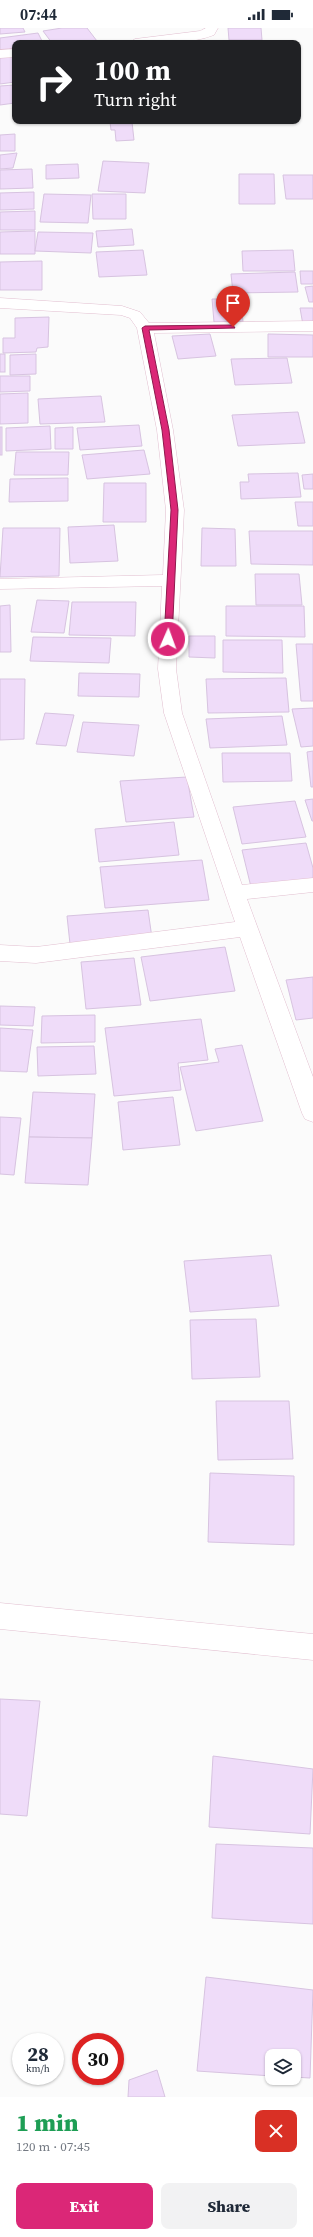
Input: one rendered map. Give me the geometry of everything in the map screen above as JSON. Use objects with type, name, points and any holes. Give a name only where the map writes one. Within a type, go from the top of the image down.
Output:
[{"type":"street","points":[[160,40],[202,35],[210,32],[212,28]]},
{"type":"street","points":[[0,54],[12,53]]},
{"type":"street","points":[[0,303],[122,311],[135,315],[145,328],[165,430],[175,510],[170,580],[167,669],[174,713],[235,893],[249,928],[304,1083],[313,1113]]},
{"type":"street","points":[[145,328],[313,326]]},
{"type":"street","points":[[0,584],[170,580]]},
{"type":"street","points":[[235,893],[313,885]]},
{"type":"street","points":[[0,954],[36,955],[249,928]]},
{"type":"street","points":[[0,1616],[313,1647]]},
{"type":"building","points":[[0,28],[23,28],[25,32],[0,34]]},
{"type":"building","points":[[62,28],[87,28],[96,40],[50,40],[43,31]]},
{"type":"building","points":[[228,28],[261,28],[262,40],[229,40]]},
{"type":"building","points":[[38,33],[42,40],[12,40],[12,51],[0,53],[0,38]]},
{"type":"building","points":[[12,55],[12,82],[0,84],[0,57]]},
{"type":"building","points":[[12,85],[12,103],[0,105],[0,86]]},
{"type":"building","points":[[110,124],[132,124],[134,140],[116,141],[115,130],[111,130]]},
{"type":"building","points":[[15,134],[15,151],[0,151],[0,135]]},
{"type":"building","points":[[17,153],[13,168],[0,169],[0,155]]},
{"type":"building","points":[[103,161],[149,163],[145,193],[98,191]]},
{"type":"building","points":[[78,164],[79,178],[46,179],[46,165]]},
{"type":"building","points":[[32,169],[33,188],[0,189],[0,170]]},
{"type":"building","points":[[239,174],[274,174],[275,204],[239,204]]},
{"type":"building","points":[[283,175],[313,175],[313,199],[286,199]]},
{"type":"building","points":[[34,192],[34,209],[0,210],[0,193]]},
{"type":"building","points":[[44,194],[91,195],[88,223],[40,222]]},
{"type":"building","points":[[92,194],[126,194],[126,219],[93,219]]},
{"type":"building","points":[[35,211],[35,230],[0,230],[0,212]]},
{"type":"building","points":[[132,229],[134,245],[98,247],[96,231]]},
{"type":"building","points":[[35,231],[35,254],[0,254],[0,232]]},
{"type":"building","points":[[38,232],[93,233],[91,253],[35,251]]},
{"type":"building","points":[[143,250],[147,275],[99,277],[96,252]]},
{"type":"building","points":[[293,250],[295,271],[243,271],[242,251]]},
{"type":"building","points":[[42,261],[42,290],[0,290],[0,262]]},
{"type":"building","points":[[300,271],[313,271],[313,284],[301,284]]},
{"type":"building","points":[[295,272],[298,292],[233,293],[231,274]]},
{"type":"building","points":[[313,286],[313,302],[309,302],[305,287]]},
{"type":"building","points":[[212,299],[241,299],[243,322],[214,322]]},
{"type":"building","points":[[300,308],[313,308],[313,325],[303,325]]},
{"type":"building","points":[[49,317],[48,347],[37,348],[36,352],[3,353],[3,338],[15,338],[15,318]]},
{"type":"building","points":[[210,334],[216,356],[178,359],[172,336]]},
{"type":"building","points":[[268,334],[313,335],[313,357],[268,357]]},
{"type":"building","points":[[0,354],[5,354],[5,372],[0,372]]},
{"type":"building","points":[[36,354],[36,374],[10,375],[10,355]]},
{"type":"building","points":[[287,358],[292,383],[235,385],[231,359]]},
{"type":"building","points":[[0,376],[30,376],[30,391],[0,392]]},
{"type":"building","points":[[28,393],[28,423],[0,424],[0,394]]},
{"type":"building","points":[[101,396],[105,422],[40,424],[38,399]]},
{"type":"building","points":[[298,412],[305,443],[238,446],[232,415]]},
{"type":"building","points":[[139,425],[142,446],[80,450],[77,428]]},
{"type":"building","points":[[50,426],[51,449],[6,451],[6,428]]},
{"type":"building","points":[[0,427],[2,427],[2,455],[0,455]]},
{"type":"building","points":[[73,427],[73,449],[55,449],[55,428]]},
{"type":"building","points":[[144,450],[150,474],[87,479],[82,455]]},
{"type":"building","points":[[16,452],[69,452],[68,475],[14,475]]},
{"type":"building","points":[[298,473],[301,497],[241,499],[240,482],[249,482],[248,474]]},
{"type":"building","points":[[313,474],[313,489],[304,489],[302,475]]},
{"type":"building","points":[[68,478],[68,501],[9,502],[10,479]]},
{"type":"building","points":[[104,483],[146,483],[146,522],[103,522]]},
{"type":"building","points":[[295,502],[313,502],[313,526],[298,526]]},
{"type":"building","points":[[114,525],[118,561],[70,563],[68,527]]},
{"type":"building","points":[[3,528],[60,528],[59,576],[0,577]]},
{"type":"building","points":[[202,528],[235,529],[236,566],[201,566]]},
{"type":"building","points":[[249,531],[313,531],[313,565],[251,564]]},
{"type":"building","points":[[255,574],[299,574],[302,605],[256,605]]},
{"type":"building","points":[[37,600],[69,601],[64,633],[31,632]]},
{"type":"building","points":[[72,602],[136,602],[135,636],[69,635]]},
{"type":"building","points":[[10,605],[11,652],[0,652],[0,606]]},
{"type":"building","points":[[226,606],[304,606],[305,637],[226,636]]},
{"type":"building","points":[[189,636],[215,636],[215,658],[189,657]]},
{"type":"building","points":[[33,637],[111,638],[109,663],[30,661]]},
{"type":"building","points":[[223,640],[282,640],[283,673],[223,672]]},
{"type":"building","points":[[296,644],[313,644],[313,701],[301,701]]},
{"type":"building","points":[[79,673],[140,674],[139,697],[78,696]]},
{"type":"building","points":[[286,678],[289,712],[208,713],[206,679]]},
{"type":"building","points":[[0,679],[25,679],[24,739],[0,740]]},
{"type":"building","points":[[313,708],[313,746],[301,747],[292,709]]},
{"type":"building","points":[[45,713],[74,715],[66,746],[36,744]]},
{"type":"building","points":[[282,716],[287,745],[210,748],[206,719]]},
{"type":"building","points":[[83,722],[139,725],[134,756],[77,752]]},
{"type":"building","points":[[313,751],[313,787],[311,787],[307,752]]},
{"type":"building","points":[[222,753],[290,753],[292,781],[223,782]]},
{"type":"building","points":[[187,777],[194,817],[126,822],[120,781]]},
{"type":"building","points":[[313,799],[313,821],[312,821],[305,800]]},
{"type":"building","points":[[295,801],[306,837],[242,844],[233,807]]},
{"type":"building","points":[[174,822],[179,855],[99,862],[95,829]]},
{"type":"building","points":[[306,843],[313,868],[313,881],[251,887],[242,850]]},
{"type":"building","points":[[202,860],[209,900],[105,908],[100,867]]},
{"type":"building","points":[[148,910],[152,938],[70,944],[67,916]]},
{"type":"building","points":[[225,947],[235,991],[150,1001],[141,957]]},
{"type":"building","points":[[134,958],[141,1005],[86,1009],[81,962]]},
{"type":"building","points":[[313,977],[313,1018],[296,1020],[286,980]]},
{"type":"building","points":[[0,1006],[35,1007],[33,1026],[0,1025]]},
{"type":"building","points":[[95,1015],[95,1042],[41,1043],[42,1016]]},
{"type":"building","points":[[201,1019],[208,1060],[178,1063],[181,1090],[114,1096],[105,1028]]},
{"type":"building","points":[[0,1028],[33,1030],[27,1072],[0,1071]]},
{"type":"building","points":[[242,1045],[263,1121],[196,1131],[180,1067],[219,1062],[215,1049]]},
{"type":"building","points":[[94,1046],[96,1074],[38,1076],[37,1047]]},
{"type":"building","points":[[33,1092],[95,1094],[92,1138],[29,1137]]},
{"type":"building","points":[[173,1097],[180,1145],[123,1150],[118,1102]]},
{"type":"building","points":[[0,1117],[21,1118],[14,1175],[0,1174]]},
{"type":"building","points":[[29,1137],[92,1138],[88,1185],[25,1183]]},
{"type":"building","points":[[271,1255],[279,1306],[190,1312],[184,1261]]},
{"type":"building","points":[[256,1319],[260,1377],[192,1379],[190,1320]]},
{"type":"building","points":[[216,1401],[289,1401],[293,1459],[218,1460]]},
{"type":"building","points":[[210,1473],[294,1476],[294,1545],[208,1542]]},
{"type":"building","points":[[0,1699],[40,1701],[27,1816],[0,1814]]},
{"type":"building","points":[[213,1756],[313,1769],[310,1834],[209,1827]]},
{"type":"building","points":[[216,1844],[313,1848],[313,1924],[212,1918]]},
{"type":"building","points":[[206,1977],[313,1990],[310,2078],[301,2077],[301,2049],[265,2049],[265,2076],[197,2071]]},
{"type":"building","points":[[157,2070],[165,2097],[128,2097],[129,2080]]},
{"type":"route","points":[[168,639],[175,510],[165,430],[145,328],[233,327]]}]
